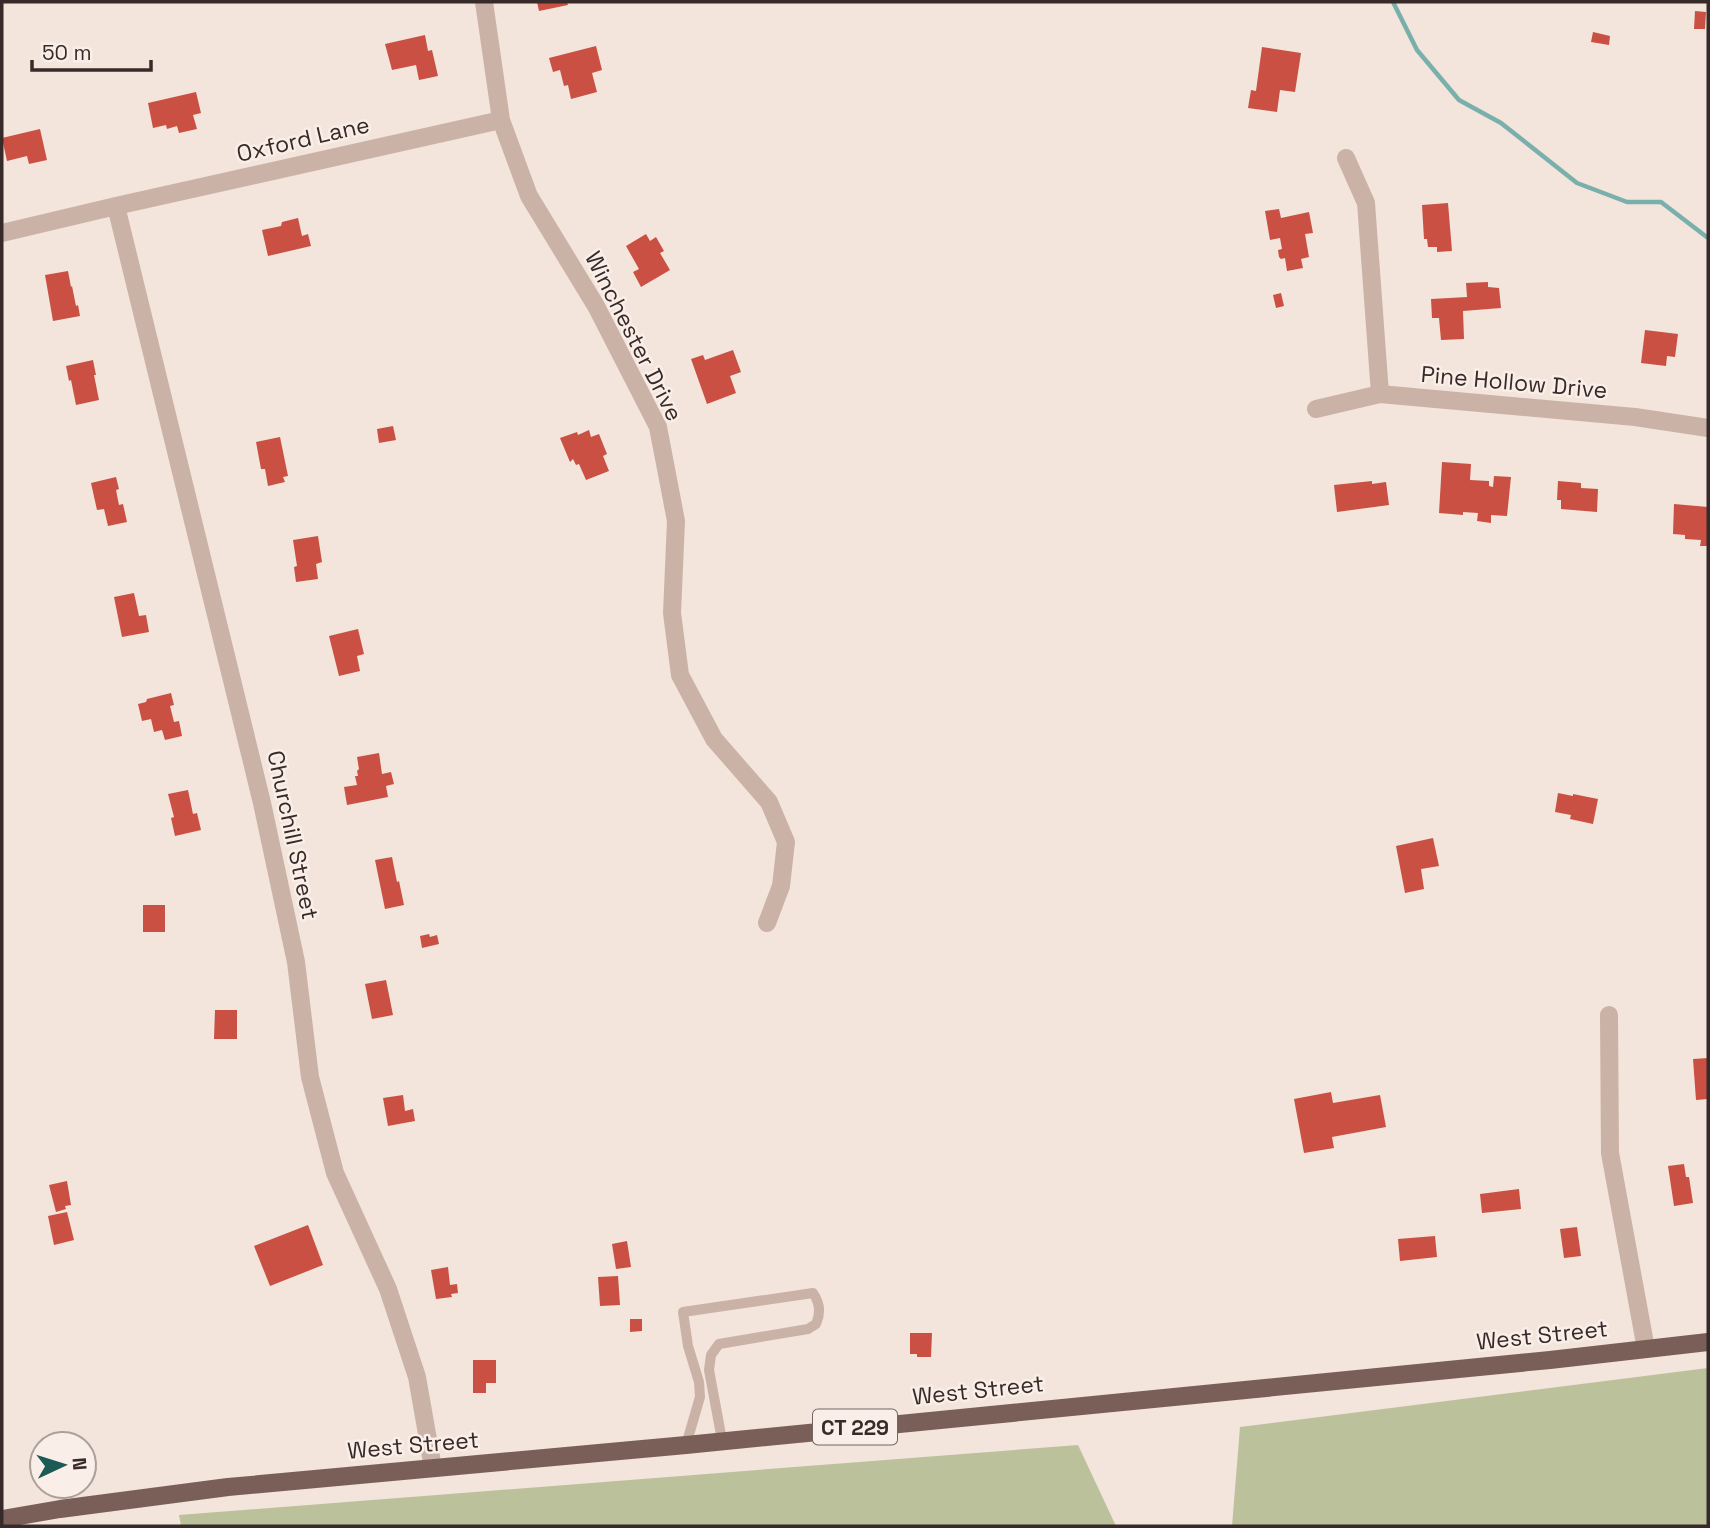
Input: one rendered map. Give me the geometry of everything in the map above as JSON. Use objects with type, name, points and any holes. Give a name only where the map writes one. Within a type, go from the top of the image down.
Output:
[{"type":"main road","name":"West Street","points":[[9,1520],[201,1490],[686,1445],[1708,1342]]},
{"type":"street","name":"Winchester Drive","points":[[484,2],[501,120],[529,196],[596,306],[658,428],[676,521],[672,613],[680,675],[715,739],[769,802],[786,842],[781,886],[767,923]]},
{"type":"street","name":"Oxford Lane","points":[[2,233],[501,120]]},
{"type":"street","points":[[1346,158],[1366,203],[1380,394]]},
{"type":"street","name":"Churchill Street","points":[[116,206],[262,803],[296,962],[313,1089],[335,1173],[388,1289],[416,1377],[433,1468]]},
{"type":"street","name":"Pine Hollow Drive","points":[[1316,410],[1380,394],[1635,417],[1708,428]]},
{"type":"street","points":[[1609,1016],[1610,1153],[1646,1349]]},
{"type":"lane","points":[[686,1445],[700,1397],[699,1382],[688,1346],[684,1312],[813,1293],[820,1314],[816,1324],[808,1329],[719,1344],[711,1354],[709,1370],[722,1440]]},
{"type":"green space","points":[[1708,1368],[1708,1526],[1232,1526],[1240,1427]]},
{"type":"green space","points":[[1078,1445],[1116,1526],[181,1526],[179,1515]]},
{"type":"building","points":[[537,2],[567,2],[568,5],[539,11]]},
{"type":"building","points":[[1695,11],[1706,12],[1705,29],[1694,29]]},
{"type":"building","points":[[1593,32],[1610,36],[1609,45],[1591,42]]},
{"type":"building","points":[[425,35],[428,51],[432,50],[438,76],[419,80],[416,65],[392,70],[385,44]]},
{"type":"building","points":[[596,46],[602,70],[592,73],[597,92],[571,99],[568,85],[564,86],[560,70],[553,72],[549,58]]},
{"type":"building","points":[[1262,47],[1301,53],[1295,92],[1280,90],[1277,112],[1248,108],[1251,90],[1256,91]]},
{"type":"building","points":[[196,92],[201,113],[193,115],[197,129],[179,133],[177,126],[167,129],[166,125],[153,128],[148,103]]},
{"type":"building","points":[[40,129],[47,160],[29,164],[27,156],[7,161],[2,138]]},
{"type":"building","points":[[1448,203],[1452,251],[1437,252],[1437,247],[1428,247],[1427,239],[1424,239],[1422,205]]},
{"type":"building","points":[[1279,209],[1281,218],[1309,212],[1313,233],[1305,234],[1309,257],[1301,259],[1303,268],[1287,271],[1285,258],[1279,257],[1278,250],[1282,249],[1280,238],[1270,240],[1265,211]]},
{"type":"building","points":[[298,218],[302,236],[308,234],[311,246],[268,256],[262,230],[281,226],[282,222]]},
{"type":"building","points":[[646,234],[650,241],[656,237],[664,251],[660,253],[670,270],[641,287],[633,272],[639,269],[626,246]]},
{"type":"building","points":[[68,271],[80,316],[53,321],[45,275]]},
{"type":"building","points":[[1488,282],[1488,287],[1499,288],[1501,308],[1463,311],[1464,339],[1441,340],[1439,318],[1432,318],[1431,299],[1467,297],[1466,283]]},
{"type":"building","points":[[1281,293],[1284,306],[1276,308],[1273,295]]},
{"type":"building","points":[[1645,330],[1678,334],[1675,357],[1667,356],[1666,366],[1641,363]]},
{"type":"building","points":[[733,350],[741,372],[730,376],[736,393],[707,404],[691,359],[703,355],[705,360]]},
{"type":"building","points":[[93,360],[99,400],[76,405],[66,366]]},
{"type":"building","points":[[393,426],[396,440],[379,443],[377,429]]},
{"type":"building","points":[[589,430],[591,437],[599,434],[607,454],[603,456],[609,471],[586,480],[579,464],[576,465],[573,459],[570,462],[560,438]]},
{"type":"building","points":[[280,437],[288,476],[283,477],[285,482],[268,486],[265,469],[261,469],[256,442]]},
{"type":"building","points":[[1442,462],[1471,464],[1470,480],[1489,481],[1489,486],[1493,487],[1494,476],[1511,477],[1507,516],[1491,515],[1491,523],[1477,521],[1478,513],[1439,513]]},
{"type":"building","points":[[116,477],[119,505],[123,504],[127,522],[108,526],[104,509],[97,510],[91,483]]},
{"type":"building","points":[[1372,481],[1372,484],[1386,482],[1389,505],[1337,512],[1334,485]]},
{"type":"building","points":[[1558,481],[1581,483],[1581,488],[1598,489],[1597,512],[1561,509],[1561,500],[1557,500]]},
{"type":"building","points":[[1674,504],[1708,507],[1708,546],[1700,546],[1701,540],[1685,539],[1685,535],[1673,534]]},
{"type":"building","points":[[318,536],[322,562],[316,564],[318,579],[296,582],[294,567],[297,566],[293,540]]},
{"type":"building","points":[[134,593],[139,616],[146,615],[149,632],[122,637],[114,597]]},
{"type":"building","points":[[358,629],[364,654],[357,656],[360,671],[339,676],[329,636]]},
{"type":"building","points":[[171,693],[174,705],[170,706],[174,722],[179,721],[182,736],[165,740],[162,730],[154,732],[151,719],[142,721],[138,704]]},
{"type":"building","points":[[379,753],[382,774],[391,772],[394,784],[386,786],[388,797],[347,805],[344,787],[357,785],[357,757]]},
{"type":"building","points":[[188,790],[193,814],[197,813],[201,830],[175,836],[171,818],[174,817],[168,794]]},
{"type":"building","points":[[1558,793],[1598,799],[1593,824],[1570,819],[1571,815],[1555,812]]},
{"type":"building","points":[[1433,838],[1439,866],[1421,869],[1424,889],[1405,893],[1396,846]]},
{"type":"building","points":[[392,857],[404,905],[385,909],[375,860]]},
{"type":"building","points":[[143,905],[165,905],[165,932],[143,932]]},
{"type":"building","points":[[429,934],[430,937],[437,935],[439,944],[422,948],[420,936]]},
{"type":"building","points":[[386,980],[393,1015],[372,1019],[365,984]]},
{"type":"building","points":[[215,1010],[237,1010],[237,1039],[214,1039]]},
{"type":"building","points":[[1708,1058],[1708,1099],[1696,1100],[1693,1059]]},
{"type":"building","points":[[1331,1092],[1333,1103],[1380,1095],[1386,1127],[1332,1137],[1334,1148],[1304,1153],[1294,1099]]},
{"type":"building","points":[[403,1095],[405,1111],[413,1109],[415,1121],[388,1126],[383,1098]]},
{"type":"building","points":[[1684,1164],[1693,1203],[1674,1206],[1668,1166]]},
{"type":"building","points":[[67,1181],[71,1205],[56,1212],[49,1185]]},
{"type":"building","points":[[1519,1189],[1521,1209],[1482,1213],[1480,1194]]},
{"type":"building","points":[[67,1212],[74,1240],[54,1245],[48,1216]]},
{"type":"building","points":[[308,1225],[323,1265],[270,1286],[254,1246]]},
{"type":"building","points":[[1577,1227],[1581,1256],[1564,1258],[1560,1229]]},
{"type":"building","points":[[1435,1236],[1437,1257],[1400,1261],[1398,1239]]},
{"type":"building","points":[[627,1241],[631,1267],[616,1269],[612,1244]]},
{"type":"building","points":[[448,1267],[450,1285],[457,1284],[458,1293],[451,1294],[452,1297],[436,1299],[431,1270]]},
{"type":"building","points":[[618,1276],[620,1305],[600,1306],[598,1277]]},
{"type":"building","points":[[630,1319],[642,1319],[642,1331],[630,1332]]},
{"type":"building","points":[[910,1333],[932,1333],[931,1357],[910,1354]]},
{"type":"building","points":[[473,1360],[496,1360],[496,1383],[486,1383],[486,1393],[473,1393]]},
{"type":"waterway","points":[[1393,2],[1417,50],[1459,100],[1501,123],[1577,183],[1627,202],[1661,202],[1708,238]]}]
